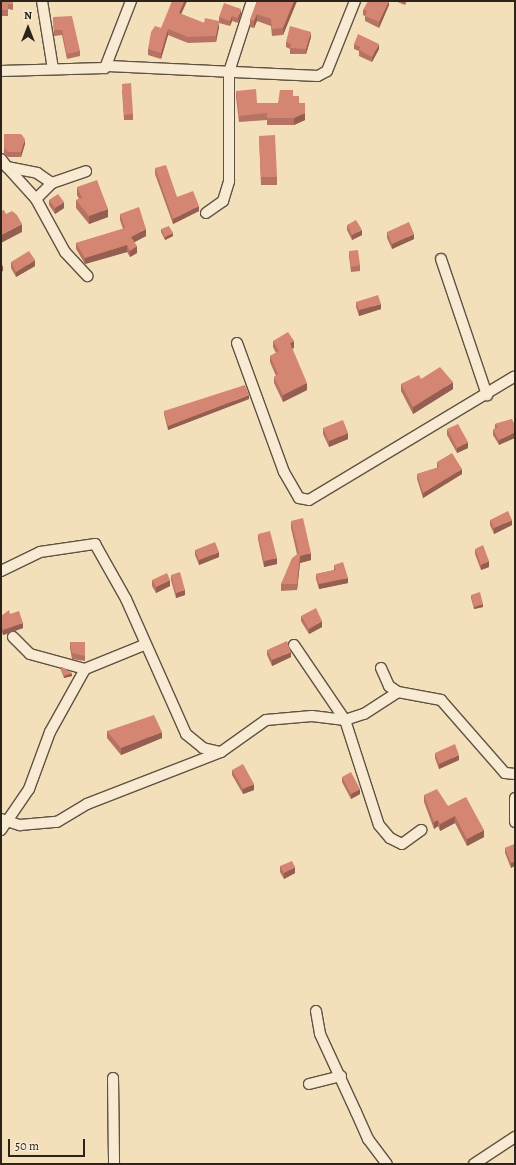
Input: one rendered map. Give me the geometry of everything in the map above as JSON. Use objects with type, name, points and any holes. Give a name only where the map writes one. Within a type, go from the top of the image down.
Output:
[{"type":"street","points":[[42,1],[53,69]]},
{"type":"street","points":[[108,66],[131,1]]},
{"type":"street","points":[[206,213],[223,201],[229,181],[229,72],[252,1]]},
{"type":"street","points":[[1,71],[101,69],[108,66],[318,76],[327,71],[355,1]]},
{"type":"street","points":[[4,163],[37,173],[52,183]]},
{"type":"street","points":[[4,163],[36,198],[65,252],[87,276]]},
{"type":"street","points":[[36,198],[52,183],[86,171]]},
{"type":"street","points":[[441,259],[486,395]]},
{"type":"street","points":[[237,343],[284,472],[299,498],[320,496],[515,376]]},
{"type":"street","points":[[1,571],[40,552],[95,544],[126,599],[144,645],[186,734],[203,748],[221,752]]},
{"type":"street","points":[[13,637],[30,654],[85,669],[144,645]]},
{"type":"street","points":[[294,644],[345,720],[379,825],[390,838],[402,844],[421,830]]},
{"type":"street","points":[[381,668],[389,686],[398,692],[441,700],[506,773],[515,774]]},
{"type":"street","points":[[1,830],[4,820],[29,789],[50,732],[85,669]]},
{"type":"street","points":[[4,820],[20,825],[57,822],[87,804],[221,752],[266,720],[312,716],[345,720],[364,714],[398,692]]},
{"type":"street","points":[[515,798],[515,822]]},
{"type":"street","points":[[316,1011],[320,1034],[341,1076],[368,1139],[387,1164]]},
{"type":"street","points":[[308,1084],[341,1076]]},
{"type":"street","points":[[113,1078],[114,1164]]},
{"type":"street","points":[[474,1164],[515,1137]]},
{"type":"building","points":[[1,1],[13,1],[13,4],[8,4],[8,10],[1,10]]},
{"type":"building","points":[[172,1],[184,1],[179,13],[204,23],[205,18],[219,21],[216,36],[188,37],[168,29],[161,53],[148,49],[151,32],[155,26],[161,28]]},
{"type":"building","points":[[257,1],[294,1],[283,28],[272,29],[271,19],[257,14],[254,21],[250,20]]},
{"type":"building","points":[[368,1],[389,1],[379,22],[365,16],[367,11],[363,10]]},
{"type":"building","points":[[224,3],[241,9],[238,18],[232,16],[230,21],[219,17]]},
{"type":"building","points":[[72,16],[80,51],[67,54],[62,30],[54,30],[53,17]]},
{"type":"building","points":[[290,26],[311,32],[306,49],[290,48],[291,44],[286,42]]},
{"type":"building","points":[[358,34],[379,44],[372,57],[359,50],[360,47],[354,44]]},
{"type":"building","points":[[131,83],[133,114],[124,115],[122,84]]},
{"type":"building","points":[[256,89],[257,103],[278,103],[280,90],[293,90],[293,96],[299,96],[299,103],[305,103],[305,113],[294,118],[267,118],[267,113],[239,116],[236,91]]},
{"type":"building","points":[[4,134],[21,134],[25,139],[21,152],[8,152],[4,148]]},
{"type":"building","points":[[275,135],[277,177],[261,177],[259,136]]},
{"type":"building","points":[[166,165],[177,197],[193,191],[199,206],[173,219],[155,168]]},
{"type":"building","points":[[97,180],[108,209],[89,216],[76,200],[82,198],[77,187]]},
{"type":"building","points":[[58,194],[64,202],[55,208],[49,200]]},
{"type":"building","points":[[139,207],[146,229],[131,237],[137,246],[130,251],[127,245],[85,258],[76,243],[125,228],[120,214]]},
{"type":"building","points":[[4,210],[6,214],[12,211],[17,215],[22,224],[1,235],[1,211]]},
{"type":"building","points":[[356,220],[362,230],[352,235],[347,225]]},
{"type":"building","points":[[409,222],[414,234],[392,244],[387,232]]},
{"type":"building","points":[[169,226],[173,233],[165,237],[161,229]]},
{"type":"building","points":[[358,250],[360,265],[351,267],[349,251]]},
{"type":"building","points":[[29,251],[35,260],[16,272],[11,262]]},
{"type":"building","points":[[378,295],[381,304],[359,310],[356,302]]},
{"type":"building","points":[[288,332],[294,341],[290,343],[307,383],[283,395],[274,377],[278,374],[270,356],[279,351],[273,341]]},
{"type":"building","points":[[440,367],[453,382],[413,407],[401,384],[419,375],[421,379]]},
{"type":"building","points":[[245,385],[249,395],[168,426],[164,411]]},
{"type":"building","points":[[512,419],[515,425],[515,432],[499,440],[493,430],[498,427],[495,424]]},
{"type":"building","points":[[343,420],[348,433],[329,441],[323,428]]},
{"type":"building","points":[[458,424],[468,442],[457,448],[447,429]]},
{"type":"building","points":[[452,453],[462,469],[423,493],[417,474],[439,467],[437,462]]},
{"type":"building","points":[[508,511],[512,520],[494,528],[490,520]]},
{"type":"building","points":[[303,518],[311,553],[300,556],[297,584],[281,584],[292,558],[299,553],[291,521]]},
{"type":"building","points":[[270,531],[277,558],[264,561],[258,534]]},
{"type":"building","points":[[215,542],[219,552],[199,560],[195,550]]},
{"type":"building","points":[[483,545],[489,561],[481,565],[475,549]]},
{"type":"building","points":[[343,562],[348,578],[319,584],[316,574],[336,570],[334,565]]},
{"type":"building","points":[[180,572],[185,590],[176,593],[171,575]]},
{"type":"building","points":[[167,573],[170,580],[156,587],[152,580]]},
{"type":"building","points":[[480,592],[483,604],[474,607],[471,595]]},
{"type":"building","points":[[316,608],[322,621],[309,629],[301,616]]},
{"type":"building","points":[[9,610],[10,614],[19,611],[23,623],[3,630],[1,625],[1,616]]},
{"type":"building","points":[[287,641],[291,652],[272,660],[267,650]]},
{"type":"building","points":[[70,642],[85,642],[85,656],[72,653]]},
{"type":"building","points":[[62,667],[72,673],[64,676]]},
{"type":"building","points":[[154,715],[162,732],[121,748],[107,731]]},
{"type":"building","points":[[455,744],[459,755],[439,764],[435,753]]},
{"type":"building","points":[[243,764],[254,784],[243,789],[232,770]]},
{"type":"building","points":[[351,772],[360,789],[351,794],[342,777]]},
{"type":"building","points":[[437,789],[448,806],[466,797],[484,830],[467,839],[455,816],[440,824],[438,820],[434,822],[424,795]]},
{"type":"building","points":[[515,844],[515,861],[511,863],[505,848]]},
{"type":"building","points":[[292,861],[295,867],[284,873],[280,866]]}]
